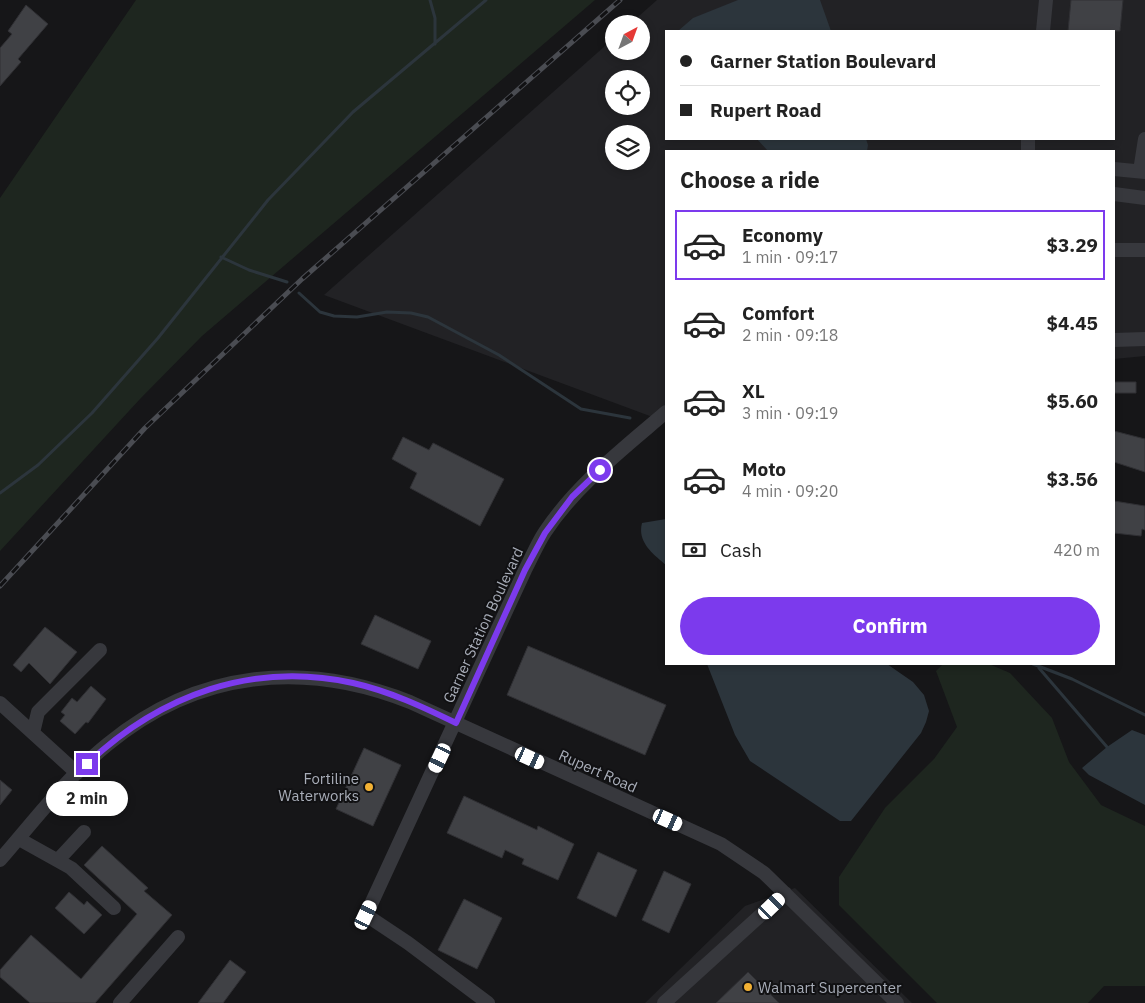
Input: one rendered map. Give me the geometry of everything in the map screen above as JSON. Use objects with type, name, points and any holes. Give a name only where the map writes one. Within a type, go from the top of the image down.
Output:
[{"type":"street","points":[[1043,30],[1046,0]]},
{"type":"street","points":[[1115,169],[1143,172],[1145,139]]},
{"type":"street","points":[[1115,194],[1145,198]]},
{"type":"street","points":[[1115,250],[1145,250]]},
{"type":"street","points":[[1115,340],[1145,339]]},
{"type":"street","name":"Garner Station Boulevard","points":[[488,1003],[408,943],[366,915],[525,570],[545,533],[572,497],[665,413]]},
{"type":"street","points":[[33,733],[38,712],[100,650]]},
{"type":"street","name":"Rupert Road","points":[[0,860],[77,773],[107,745],[136,722],[159,709],[198,692],[248,680],[289,676],[352,682],[380,690],[456,723],[722,844],[764,873],[896,1003]]},
{"type":"street","points":[[0,703],[77,773]]},
{"type":"street","points":[[58,860],[84,832]]},
{"type":"street","points":[[19,839],[71,868],[114,908]]},
{"type":"street","points":[[664,1003],[785,893]]},
{"type":"street","points":[[120,1003],[178,937]]},
{"type":"shaded area","points":[[136,0],[595,0],[202,336],[140,399],[0,551],[0,198]]},
{"type":"shaded area","points":[[657,0],[1145,0],[1145,356],[1115,359],[1115,150],[665,150],[665,422],[324,295],[605,46],[605,60],[650,60],[650,15],[640,15]]},
{"type":"shaded area","points":[[738,0],[820,0],[831,30],[679,30],[693,18]]},
{"type":"shaded area","points":[[758,140],[866,140],[868,145],[867,150],[767,150]]},
{"type":"shaded area","points":[[665,519],[665,564],[644,542],[641,530],[642,523]]},
{"type":"shaded area","points":[[707,665],[888,665],[913,682],[924,695],[929,711],[921,733],[851,821],[840,821],[750,761],[735,735]]},
{"type":"shaded area","points":[[942,665],[991,665],[1010,673],[1052,718],[1069,762],[1101,805],[1145,826],[1145,986],[1104,986],[1088,1003],[937,1003],[839,905],[839,877],[885,808],[934,759],[957,727],[936,671]]},
{"type":"shaded area","points":[[1132,730],[1145,735],[1145,805],[1089,775],[1082,768],[1107,747]]},
{"type":"shaded area","points":[[795,888],[912,1003],[645,1003],[745,906]]},
{"type":"building","points":[[1071,0],[1123,0],[1120,31],[1068,30]]},
{"type":"building","points":[[26,5],[48,24],[18,59],[21,62],[0,86],[0,48],[12,34],[8,31]]},
{"type":"building","points":[[1115,382],[1136,382],[1136,393],[1115,393]]},
{"type":"building","points":[[1115,431],[1145,439],[1145,472],[1115,462]]},
{"type":"building","points":[[403,437],[429,450],[433,443],[504,479],[480,526],[410,488],[417,473],[392,459]]},
{"type":"building","points":[[1115,501],[1145,506],[1145,530],[1142,529],[1141,536],[1115,533]]},
{"type":"building","points":[[375,615],[431,641],[418,669],[361,644]]},
{"type":"building","points":[[45,627],[77,652],[50,684],[29,663],[21,672],[13,665]]},
{"type":"building","points":[[528,646],[666,705],[645,755],[507,695]]},
{"type":"building","points":[[91,686],[106,699],[88,723],[86,722],[75,734],[60,721],[65,715],[61,712],[72,698],[77,702]]},
{"type":"building","name":"Fortiline Waterworks","points":[[364,748],[401,765],[373,826],[336,809]]},
{"type":"building","points":[[0,780],[12,790],[0,805]]},
{"type":"building","points":[[464,796],[537,830],[538,826],[574,844],[558,880],[522,864],[524,859],[505,850],[502,858],[447,833]]},
{"type":"building","points":[[102,846],[148,888],[144,891],[172,915],[95,1003],[30,1003],[0,977],[0,970],[31,935],[81,979],[137,914],[84,865]]},
{"type":"building","points":[[598,852],[637,870],[616,917],[577,898]]},
{"type":"building","points":[[664,871],[691,884],[669,933],[642,920]]},
{"type":"building","points":[[69,892],[84,905],[87,901],[102,915],[84,934],[55,908]]},
{"type":"building","points":[[464,899],[502,918],[477,969],[438,950]]},
{"type":"building","points":[[230,960],[246,972],[223,1003],[198,1003]]},
{"type":"building","name":"Walmart Supercenter","points":[[748,972],[779,1003],[716,1003]]},
{"type":"waterway","points":[[430,0],[435,18],[435,44]]},
{"type":"waterway","points":[[0,493],[38,465],[92,413],[158,338],[268,200],[353,112],[486,0]]},
{"type":"waterway","points":[[221,257],[249,270],[287,282]]},
{"type":"waterway","points":[[299,293],[320,312],[334,316],[357,317],[387,312],[411,313],[428,317],[499,355],[581,409],[630,418]]},
{"type":"waterway","points":[[1036,665],[1072,679],[1145,715]]},
{"type":"waterway","points":[[1039,668],[1107,747]]},
{"type":"railway","points":[[0,586],[145,428],[302,279],[620,0]]},
{"type":"place","name":"Fortiline Waterworks","points":[[369,787]]},
{"type":"place","name":"Walmart Supercenter","points":[[748,987]]},
{"type":"route","points":[[87,764],[136,722],[159,709],[198,692],[248,680],[289,676],[352,682],[380,690],[456,723],[525,570],[545,533],[572,497],[600,470]]}]
